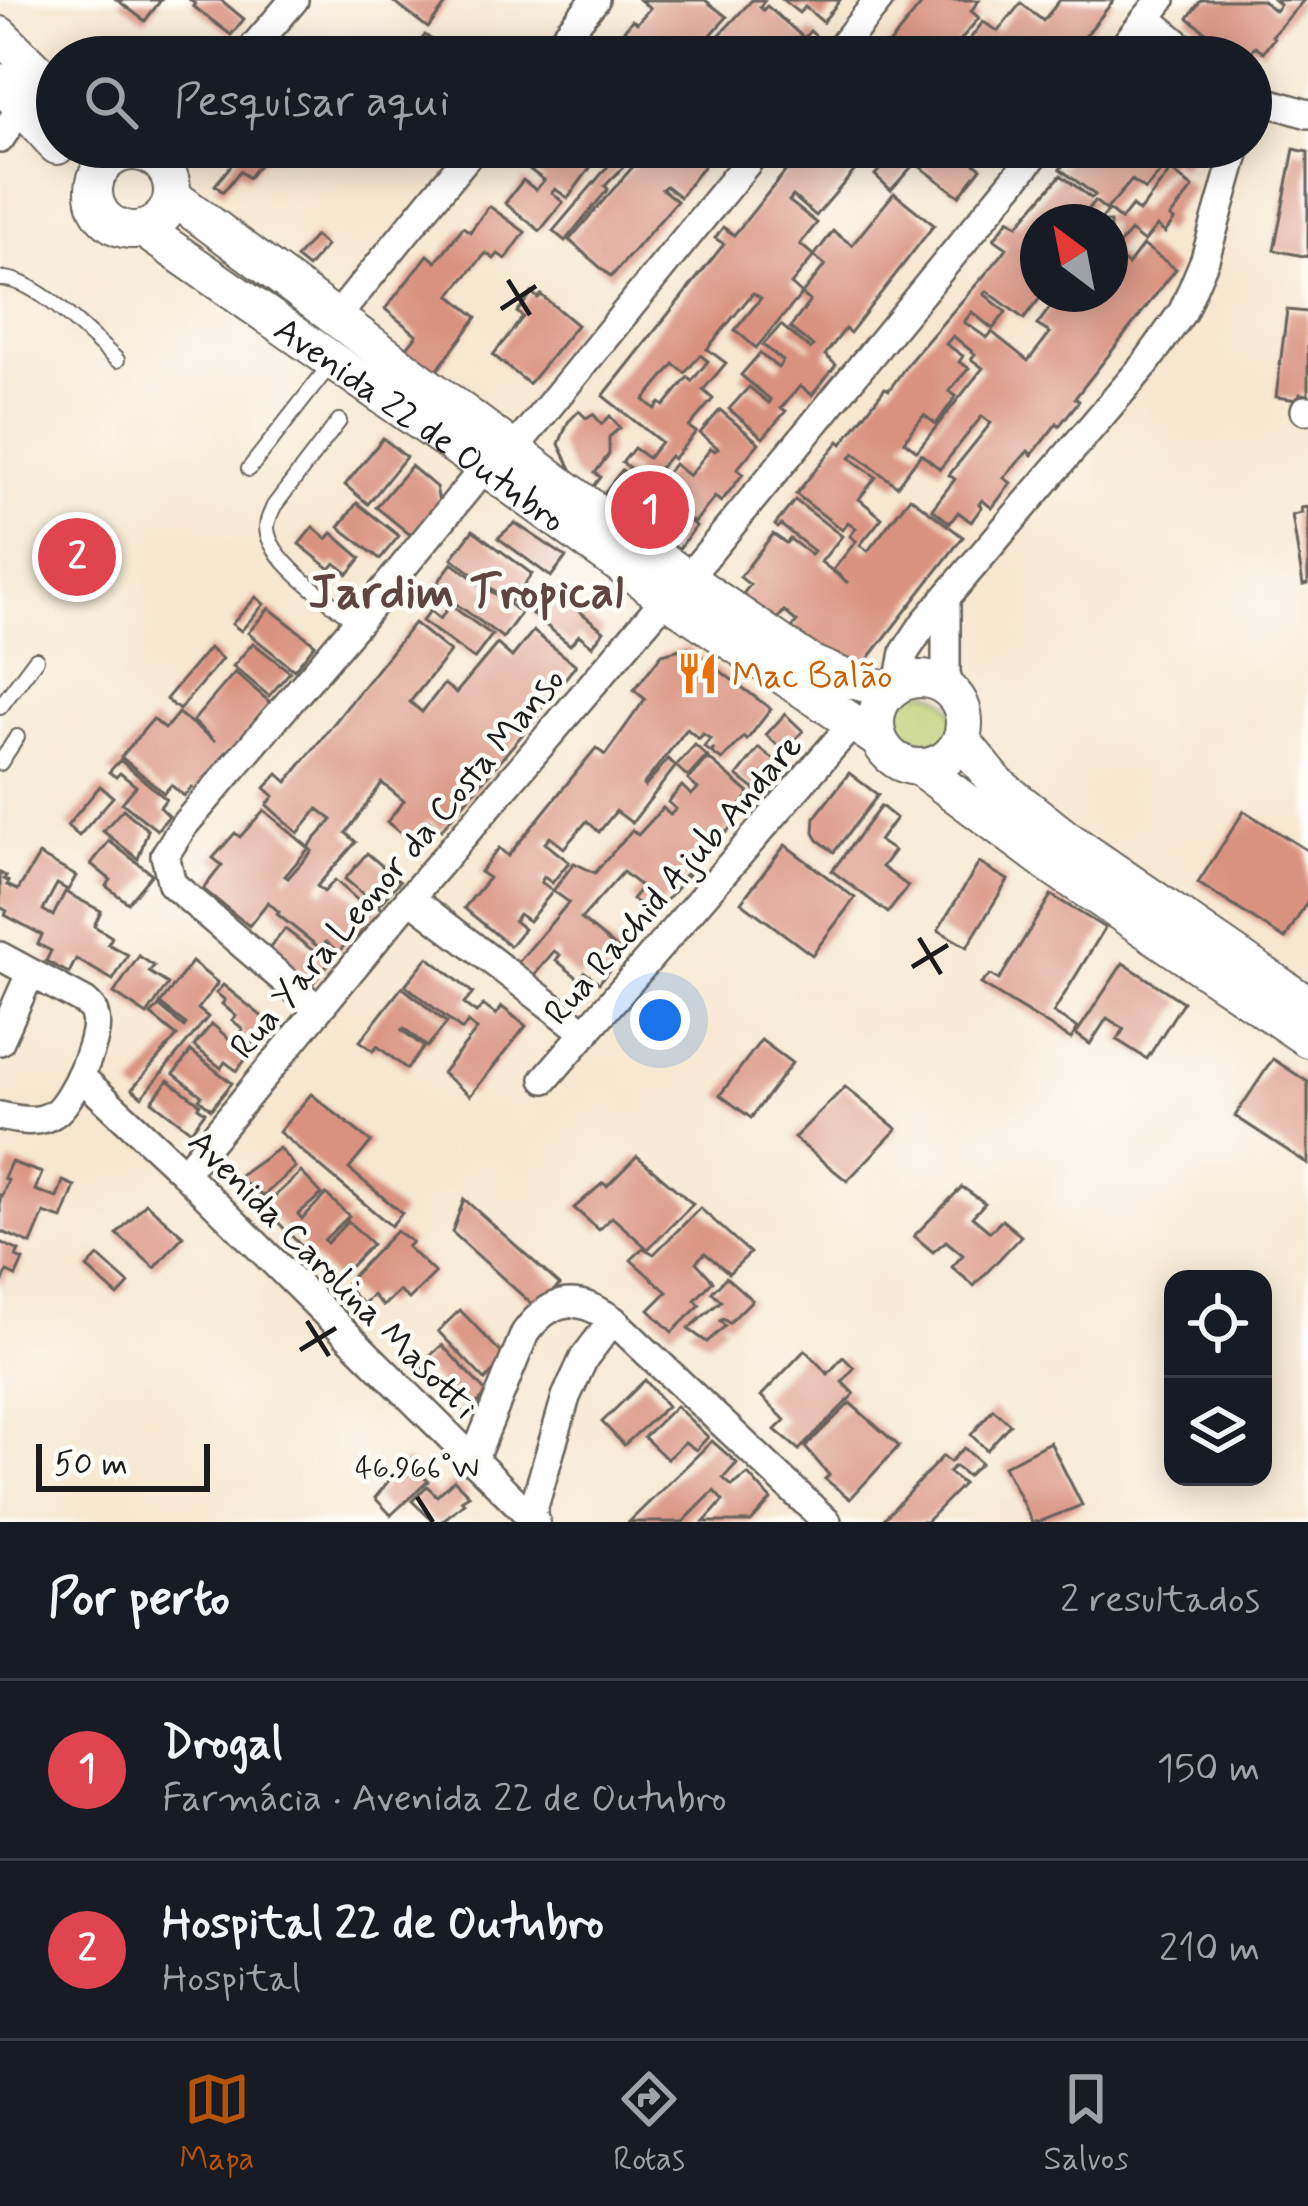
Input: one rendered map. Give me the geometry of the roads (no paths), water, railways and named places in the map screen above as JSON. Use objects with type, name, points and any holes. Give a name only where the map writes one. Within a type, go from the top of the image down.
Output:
[{"type":"street","points":[[263,36],[294,0]]},
{"type":"street","points":[[565,36],[595,0]]},
{"type":"street","points":[[850,36],[879,0]]},
{"type":"street","points":[[1132,36],[1154,9],[1176,36]]},
{"type":"street","points":[[0,35],[36,70]]},
{"type":"street","points":[[0,139],[11,94]]},
{"type":"street","name":"Avenida 22 de Outubro","points":[[11,94],[36,122]]},
{"type":"street","points":[[1272,104],[1308,114]]},
{"type":"street","name":"Avenida 22 de Outubro","points":[[76,168],[94,188],[95,202],[106,219],[123,229],[143,229],[333,361],[500,458]]},
{"type":"street","points":[[94,188],[102,168]]},
{"type":"street","points":[[143,229],[160,220],[172,196],[167,168]]},
{"type":"street","points":[[335,319],[458,168]]},
{"type":"street","points":[[318,1009],[172,884],[165,855],[184,825],[742,168]]},
{"type":"street","name":"Rua Yara Leonor da Costa Manso","points":[[184,1173],[1024,168]]},
{"type":"street","points":[[1232,168],[1205,259],[1183,311],[1146,363],[913,639],[894,687],[866,732],[895,759],[919,767],[1056,868],[1308,1039]]},
{"type":"street","name":"Avenida 22 de Outubro","points":[[172,196],[335,319],[500,458],[866,732]]},
{"type":"street","name":"Avenida 22 de Outubro","points":[[676,589],[810,663],[848,680],[894,687]]},
{"type":"street","points":[[946,600],[950,691]]},
{"type":"street","points":[[894,687],[914,679],[930,680],[950,691],[964,717],[961,739],[944,760],[919,767]]},
{"type":"street","name":"Rua Rachid Ajub Andare","points":[[545,1079],[866,732]]},
{"type":"street","points":[[961,739],[998,785],[1064,837],[1308,1005]]},
{"type":"street","points":[[410,898],[586,1033]]},
{"type":"street","points":[[0,956],[78,997],[93,1012],[95,1030],[80,1076],[65,1103],[48,1117],[32,1121],[0,1116]]},
{"type":"street","points":[[0,1041],[30,974]]},
{"type":"street","name":"Avenida Carolina Masotti","points":[[80,1076],[534,1520]]},
{"type":"street","points":[[473,1462],[533,1322],[553,1307],[574,1302],[590,1305],[613,1320],[827,1522]]},
{"type":"street","points":[[534,1520],[566,1397],[584,1358],[613,1320]]},
{"type":"lane","points":[[0,279],[16,279],[44,296],[117,360]]},
{"type":"lane","points":[[250,470],[333,361]]},
{"type":"lane","points":[[340,422],[274,506],[267,526],[281,556],[357,623]]},
{"type":"lane","points":[[0,707],[36,659]]},
{"type":"lane","points":[[0,763],[17,737]]},
{"type":"place","name":"Drogal","points":[[650,510]]},
{"type":"place","name":"Hospital 22 de Outubro","points":[[77,557]]},
{"type":"place","name":"Mac Balão","points":[[698,674]]},
{"type":"district","name":"Jardim Tropical","points":[[466,590]]}]
